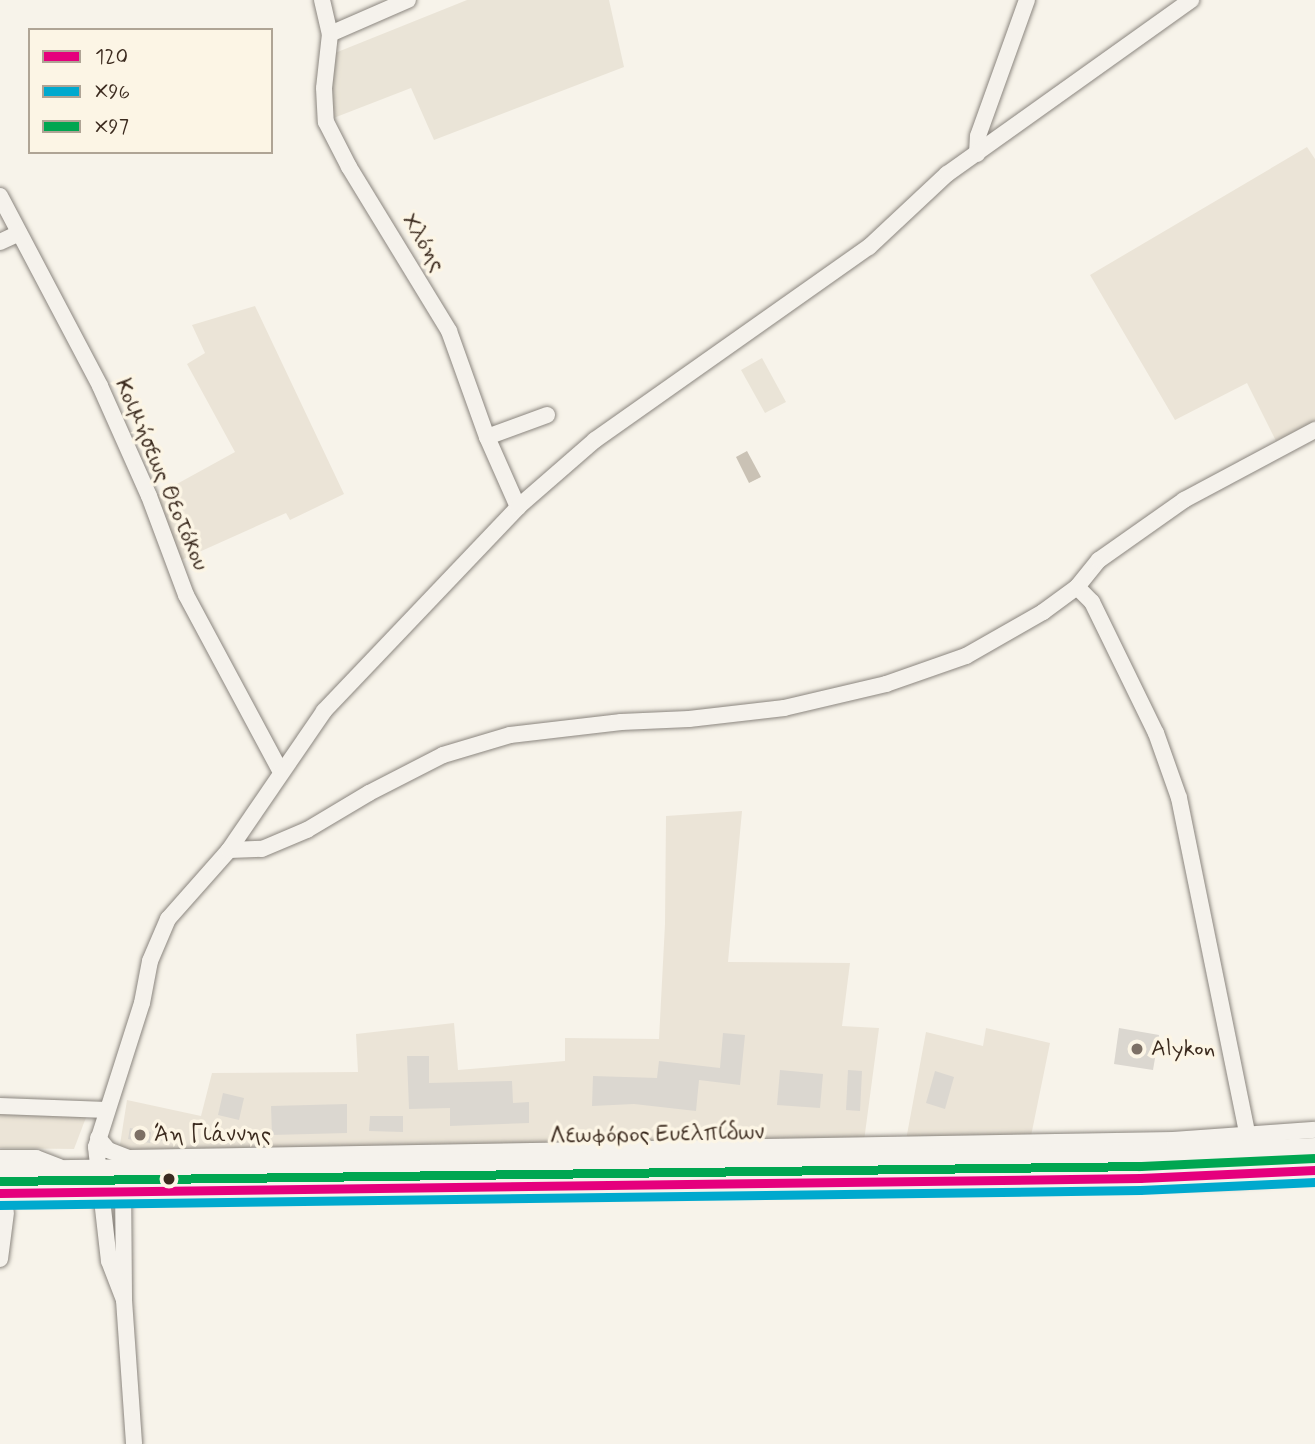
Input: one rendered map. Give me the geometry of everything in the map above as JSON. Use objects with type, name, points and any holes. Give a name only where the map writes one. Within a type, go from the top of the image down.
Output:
[{"type":"main road","name":"Λεωφόρος Ευελπίδων","points":[[0,1171],[1143,1155],[1315,1148]]},
{"type":"main road","points":[[3,1202],[112,1193],[1152,1178],[1315,1170]]},
{"type":"street","name":"Χλόης","points":[[322,0],[330,34],[324,88],[326,121],[349,167],[449,331],[486,437],[518,507]]},
{"type":"street","points":[[330,34],[408,0]]},
{"type":"street","points":[[977,154],[978,136],[1027,0]]},
{"type":"street","points":[[112,1193],[99,1170],[98,1138],[120,1079],[142,1003],[150,961],[160,937],[168,919],[229,850],[324,711],[518,507],[595,440],[869,247],[947,174],[1191,0]]},
{"type":"street","name":"Κοιμήσεως Θεοτόκου","points":[[0,196],[100,386],[149,496],[186,595],[281,772]]},
{"type":"street","points":[[0,242],[19,233]]},
{"type":"street","points":[[486,437],[547,415]]},
{"type":"street","points":[[229,850],[262,849],[307,830],[369,793],[443,755],[510,735],[784,708],[886,684],[966,656],[1043,612],[1077,587],[1099,560],[1184,500],[1315,430]]},
{"type":"street","points":[[1077,587],[1091,601],[1156,733],[1179,798],[1248,1137]]},
{"type":"street","points":[[0,1106],[107,1110]]},
{"type":"street","points":[[98,1138],[108,1150],[129,1158],[1248,1137],[1315,1130]]},
{"type":"street","points":[[0,1158],[36,1158],[64,1170]]},
{"type":"street","points":[[122,1169],[112,1193],[109,1261],[124,1300],[134,1444]]},
{"type":"street","points":[[0,1259],[3,1202]]},
{"type":"shaded area","points":[[467,0],[609,0],[624,67],[434,140],[411,88],[331,119],[326,97],[335,53]]},
{"type":"shaded area","points":[[1307,147],[1315,159],[1315,421],[1276,441],[1247,383],[1175,420],[1090,275]]},
{"type":"shaded area","points":[[255,306],[344,494],[290,520],[286,513],[179,561],[155,496],[235,452],[187,364],[205,353],[192,325]]},
{"type":"shaded area","points":[[762,358],[786,402],[765,413],[741,370]]},
{"type":"shaded area","points":[[747,451],[761,477],[749,483],[736,457]]},
{"type":"shaded area","points":[[742,811],[728,962],[850,963],[842,1026],[879,1028],[864,1141],[119,1151],[127,1100],[201,1116],[212,1073],[358,1072],[356,1034],[454,1023],[458,1070],[565,1061],[565,1038],[659,1039],[665,924],[666,816]]},
{"type":"shaded area","points":[[986,1028],[1050,1043],[1031,1136],[906,1140],[926,1032],[983,1046]]},
{"type":"shaded area","points":[[90,1107],[74,1149],[0,1148],[0,1111]]},
{"type":"building","points":[[1119,1028],[1159,1035],[1153,1070],[1114,1064]]},
{"type":"building","points":[[723,1033],[745,1035],[740,1085],[699,1080],[696,1111],[634,1104],[592,1106],[593,1076],[657,1078],[659,1061],[720,1068]]},
{"type":"building","points":[[407,1056],[429,1056],[429,1083],[512,1081],[513,1103],[529,1102],[529,1123],[450,1126],[450,1108],[409,1109]]},
{"type":"building","points":[[780,1070],[823,1074],[820,1108],[777,1105]]},
{"type":"building","points":[[848,1070],[862,1071],[860,1111],[846,1110]]},
{"type":"building","points":[[935,1071],[954,1077],[945,1109],[926,1103]]},
{"type":"building","points":[[223,1093],[244,1098],[239,1120],[218,1115]]},
{"type":"building","points":[[347,1104],[347,1133],[272,1135],[271,1106]]},
{"type":"building","points":[[370,1116],[403,1116],[403,1132],[369,1131]]},
{"type":"building","name":"Άη Γιάννης","points":[[130,1128],[151,1132],[150,1143],[128,1139]]},
{"type":"building","points":[[158,1128],[173,1132],[170,1143],[155,1139]]},
{"type":"transit line","name":"X97","points":[[0,1181],[1140,1166],[1314,1158]]},
{"type":"transit line","name":"120","points":[[0,1193],[1140,1178],[1315,1170]]},
{"type":"transit line","name":"Χ96","points":[[0,1205],[1140,1190],[1315,1182]]},
{"type":"place","name":"Alykon","points":[[1137,1049]]},
{"type":"place","name":"Άη Γιάννης","points":[[140,1135]]}]
